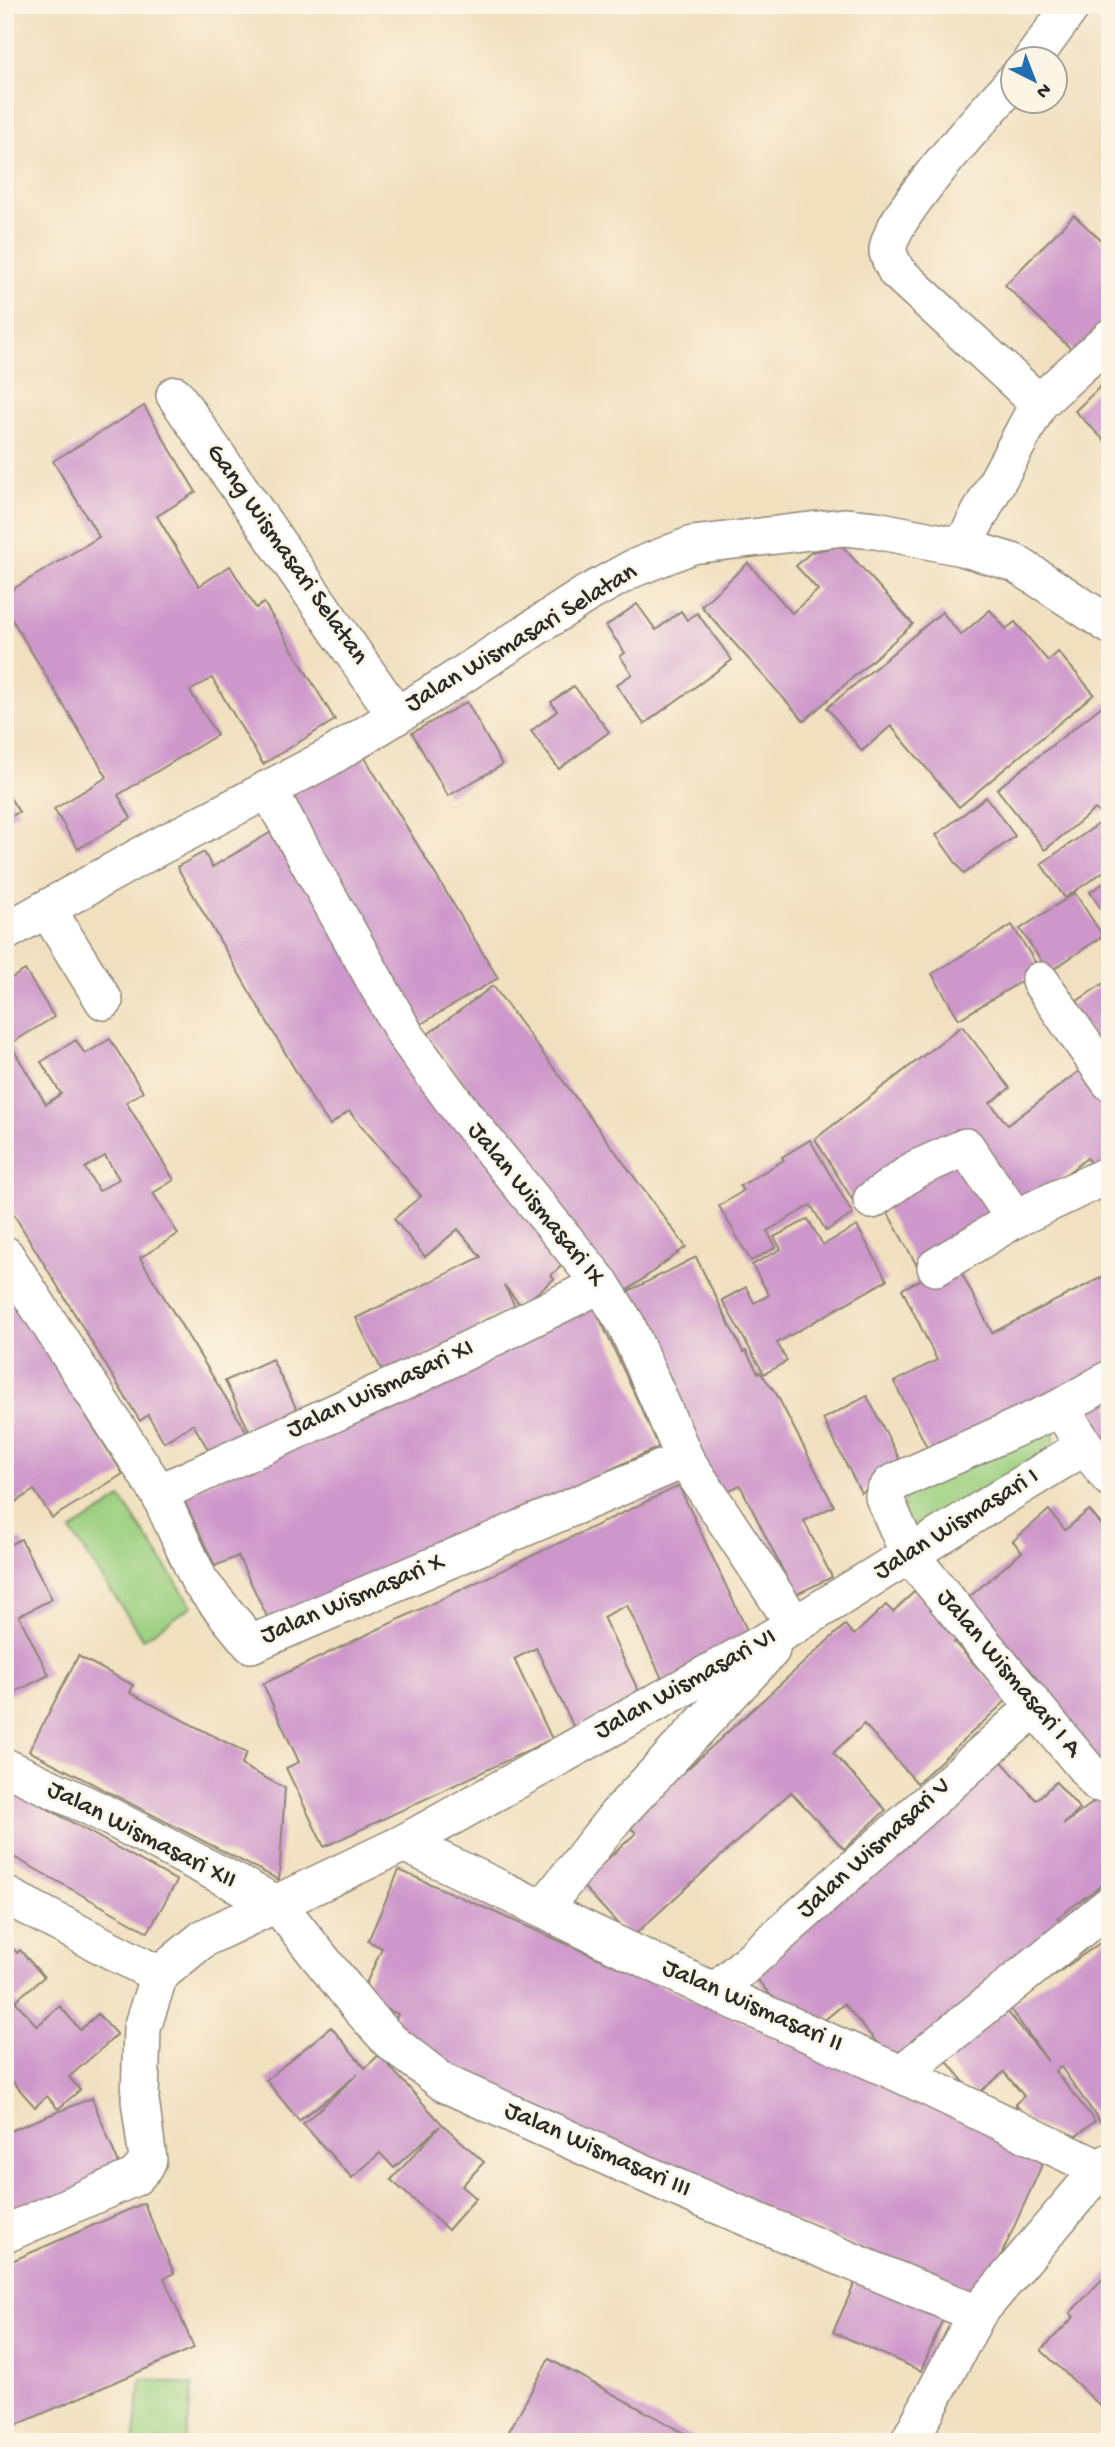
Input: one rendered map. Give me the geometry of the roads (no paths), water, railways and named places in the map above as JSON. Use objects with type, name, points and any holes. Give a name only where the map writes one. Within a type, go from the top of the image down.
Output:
[{"type":"street","points":[[1042,46],[1072,5]]},
{"type":"street","points":[[1000,96],[913,200],[894,229],[888,252],[896,271],[1039,403]]},
{"type":"street","points":[[962,547],[1039,403],[1110,338]]},
{"type":"street","name":"Gang Wismasari Selatan","points":[[175,395],[396,715]]},
{"type":"street","name":"Jalan Wismasari Selatan","points":[[5,932],[141,856],[328,758],[586,595],[632,569],[692,545],[844,527],[876,530],[962,547],[1015,563],[1110,625]]},
{"type":"street","name":"Jalan Wismasari IX","points":[[268,789],[406,1036],[463,1114],[601,1284],[626,1324],[685,1459],[795,1625]]},
{"type":"street","points":[[48,908],[104,1001]]},
{"type":"street","points":[[1040,981],[1110,1082]]},
{"type":"street","points":[[872,1200],[916,1169],[966,1147],[1015,1219]]},
{"type":"street","points":[[936,1266],[1015,1219],[1110,1174]]},
{"type":"street","name":"Jalan Wismasari X","points":[[5,1255],[159,1493],[200,1583],[251,1644],[685,1459]]},
{"type":"street","name":"Jalan Wismasari XI","points":[[159,1493],[411,1378],[601,1284]]},
{"type":"street","points":[[1110,1379],[1059,1408],[1110,1478]]},
{"type":"street","name":"Jalan Wismasari I A","points":[[1059,1408],[891,1484],[884,1497],[909,1554],[1098,1783],[1110,1775]]},
{"type":"street","name":"Jalan Wismasari I","points":[[795,1625],[1085,1446]]},
{"type":"street","name":"Jalan Wismasari VI","points":[[159,1975],[204,1938],[404,1843],[795,1625]]},
{"type":"street","name":"Jalan Wismasari VI","points":[[543,1909],[617,1815],[795,1625]]},
{"type":"street","name":"Jalan Wismasari V","points":[[715,1992],[1035,1707]]},
{"type":"street","name":"Jalan Wismasari XII","points":[[5,1767],[94,1809],[278,1905]]},
{"type":"street","name":"Jalan Wismasari II","points":[[404,1843],[715,1992],[1105,2166]]},
{"type":"street","points":[[5,1895],[159,1975],[142,2028],[140,2100],[148,2160],[145,2166],[135,2176],[5,2234]]},
{"type":"street","name":"Jalan Wismasari III","points":[[278,1905],[390,2041],[444,2083],[675,2187],[977,2314]]},
{"type":"street","points":[[901,2074],[1110,1906]]},
{"type":"street","points":[[909,2442],[977,2314],[1105,2166]]}]
